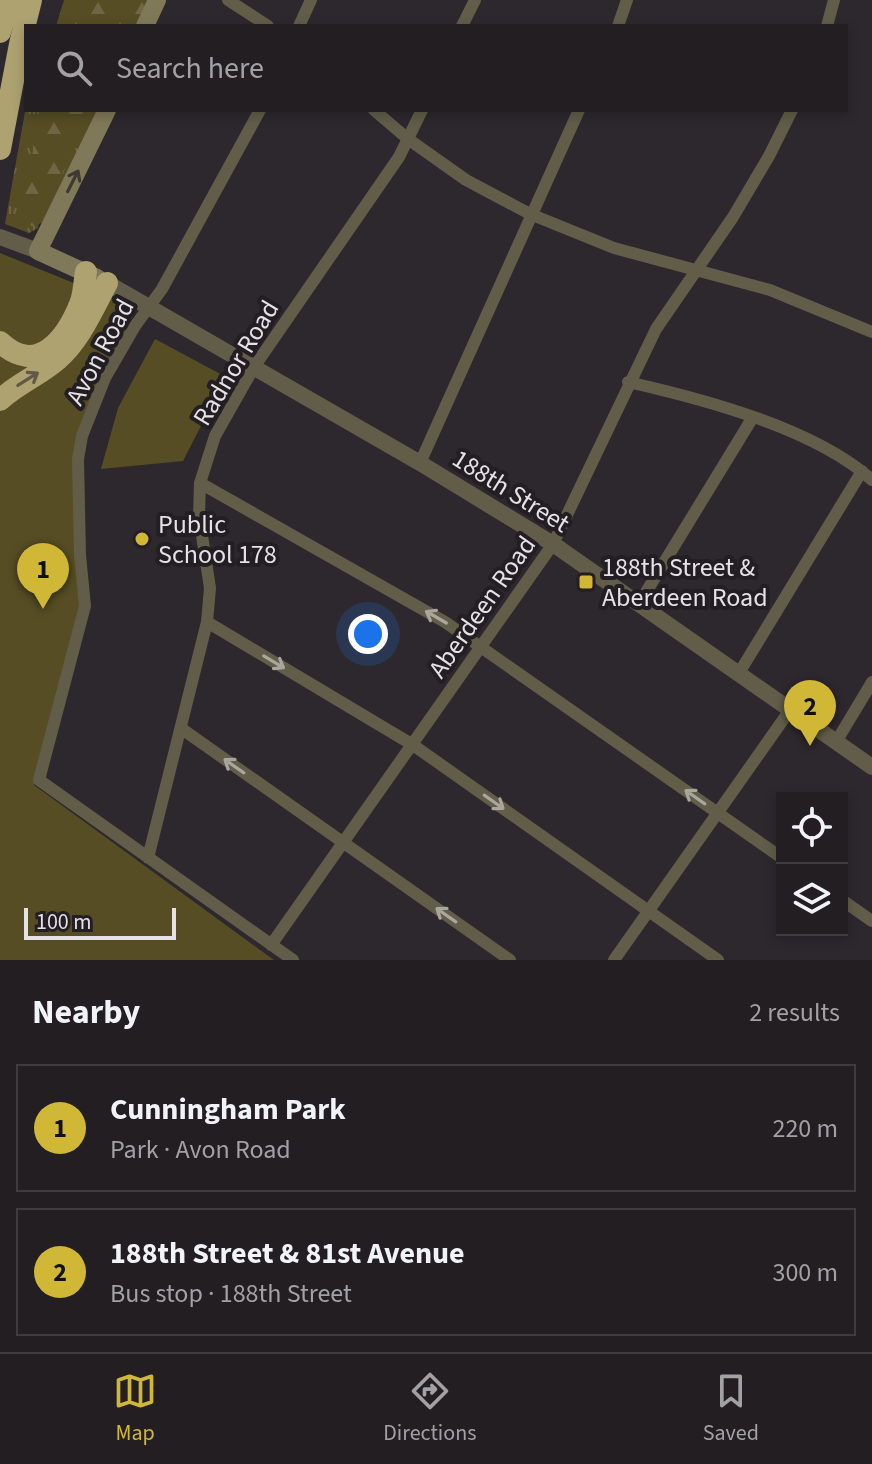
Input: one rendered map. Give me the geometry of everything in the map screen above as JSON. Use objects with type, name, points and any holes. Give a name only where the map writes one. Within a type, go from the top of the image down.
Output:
[{"type":"highway","points":[[0,32],[9,0]]},
{"type":"highway","points":[[25,24],[31,0]]},
{"type":"highway","points":[[0,149],[24,28]]},
{"type":"highway","points":[[0,342],[10,350],[27,356],[42,353],[57,344],[82,302],[86,272]]},
{"type":"highway","points":[[0,400],[58,359],[70,346],[107,283]]},
{"type":"main road","points":[[146,24],[157,0]]},
{"type":"main road","points":[[106,112],[38,251],[107,283]]},
{"type":"street","points":[[228,0],[265,24]]},
{"type":"street","points":[[300,24],[311,0]]},
{"type":"street","points":[[463,24],[475,0]]},
{"type":"street","points":[[619,24],[627,0]]},
{"type":"street","points":[[828,24],[834,0]]},
{"type":"street","name":"Avon Road","points":[[148,858],[39,780],[85,606],[80,555],[78,459],[82,436],[105,378],[162,289],[259,112]]},
{"type":"street","points":[[376,112],[466,180],[530,214],[614,248],[770,290],[872,332]]},
{"type":"street","name":"Radnor Road","points":[[148,858],[207,622],[210,588],[199,516],[200,483],[215,436],[254,367],[399,157],[421,112]]},
{"type":"street","points":[[420,463],[578,112]]},
{"type":"street","name":"Aberdeen Road","points":[[271,945],[553,544],[656,329],[733,217],[791,112]]},
{"type":"street","points":[[0,237],[38,251]]},
{"type":"street","name":"188th Street","points":[[107,283],[420,463],[553,544],[872,767]]},
{"type":"street","points":[[628,382],[702,400],[753,417],[804,438],[862,471],[872,480]]},
{"type":"street","points":[[640,602],[753,417]]},
{"type":"street","points":[[739,673],[862,471]]},
{"type":"street","points":[[200,483],[445,622],[776,854]]},
{"type":"street","points":[[207,622],[413,745],[718,960]]},
{"type":"street","points":[[836,742],[872,682]]},
{"type":"street","points":[[614,960],[790,710]]},
{"type":"street","points":[[182,729],[510,960]]},
{"type":"street","points":[[148,858],[293,960]]},
{"type":"street","points":[[848,904],[872,921]]},
{"type":"green space","points":[[64,0],[150,0],[140,24],[57,24]]},
{"type":"green space","points":[[25,112],[98,112],[45,223],[39,222],[38,228],[29,233],[5,224]]},
{"type":"green space","points":[[39,112],[96,112],[69,137],[70,152],[46,220],[34,227],[20,220],[18,205],[28,184]]},
{"type":"green space","points":[[0,253],[135,308],[85,444],[80,504],[85,611],[34,785],[274,960],[0,960]]},
{"type":"green space","points":[[155,339],[226,377],[183,461],[101,469],[118,408]]},
{"type":"place","name":"Public School 178","points":[[142,539]]},
{"type":"place","name":"188th Street & Aberdeen Road","points":[[586,582]]},
{"type":"place","name":"Cunningham Park","points":[[43,609]]},
{"type":"place","name":"188th Street & 81st Avenue","points":[[810,746]]}]
